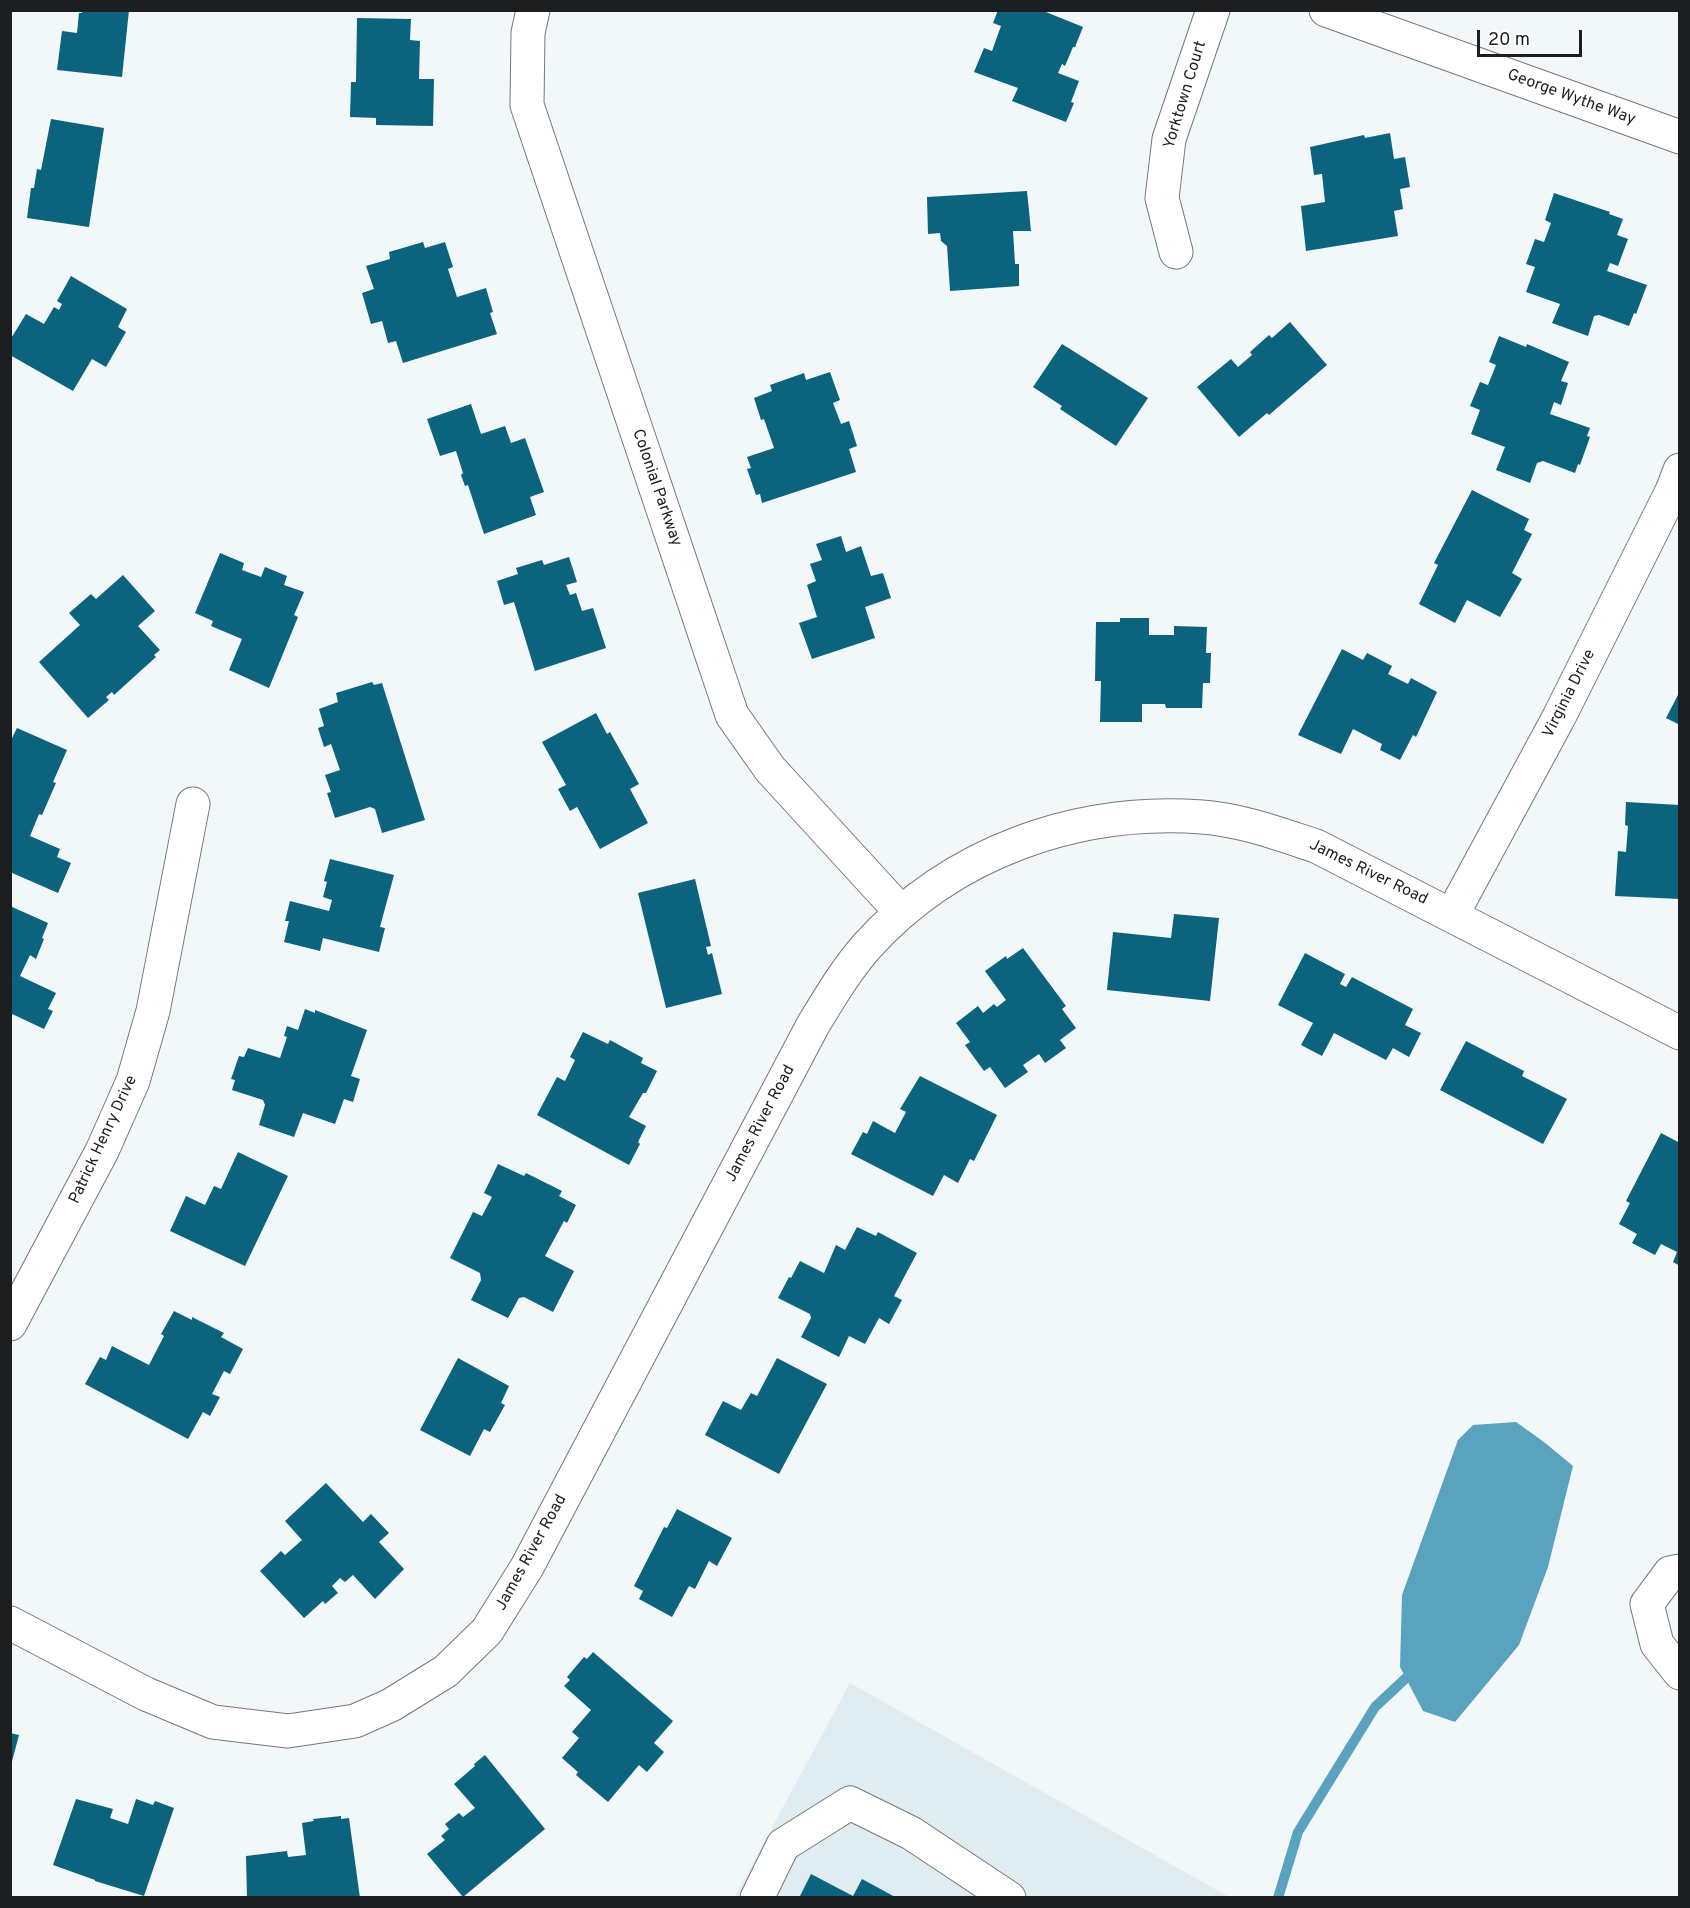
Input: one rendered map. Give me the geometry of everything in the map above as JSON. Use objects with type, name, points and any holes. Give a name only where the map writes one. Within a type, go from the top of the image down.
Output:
[{"type":"street","name":"Colonial Parkway","points":[[533,10],[528,33],[528,105],[732,715],[770,769],[901,912]]},
{"type":"street","name":"Yorktown Court","points":[[1176,252],[1161,198],[1169,139],[1213,10]]},
{"type":"street","name":"George Wythe Way","points":[[1326,10],[1680,137]]},
{"type":"street","name":"Virginia Drive","points":[[1452,915],[1559,717],[1672,491],[1680,470]]},
{"type":"street","name":"Patrick Henry Drive","points":[[10,1324],[102,1152],[133,1081],[153,1011],[193,804]]},
{"type":"street","name":"James River Road","points":[[10,1623],[146,1694],[213,1722],[288,1731],[355,1720],[391,1705],[446,1671],[487,1631],[526,1567],[829,999],[867,947],[901,912],[947,877],[994,852],[1042,834],[1093,821],[1148,816],[1204,817],[1262,828],[1316,846],[1680,1033]]},
{"type":"street","points":[[1680,1571],[1670,1573],[1647,1604],[1657,1644],[1680,1673]]},
{"type":"street","points":[[757,1898],[783,1845],[850,1803],[911,1833],[1009,1898]]},
{"type":"shaded area","points":[[850,1683],[1229,1897],[734,1898]]},
{"type":"water","points":[[1516,1422],[1573,1466],[1548,1567],[1519,1645],[1455,1722],[1423,1711],[1400,1667],[1402,1595],[1458,1440],[1473,1425]]},
{"type":"building","points":[[82,10],[129,10],[122,77],[57,70],[62,31],[77,33],[79,13],[82,13]]},
{"type":"building","points":[[998,10],[1041,10],[1083,27],[1065,66],[1062,64],[1058,73],[1079,81],[1071,102],[1074,103],[1066,122],[1012,101],[1018,88],[974,72],[984,48],[992,51],[1001,26],[993,23]]},
{"type":"building","points":[[357,18],[411,19],[410,40],[420,41],[419,79],[434,79],[433,126],[376,125],[376,118],[350,117],[351,82],[356,82]]},
{"type":"building","points":[[51,119],[104,128],[89,227],[27,218],[31,188],[34,188],[37,169],[41,170]]},
{"type":"building","points":[[1390,133],[1394,159],[1405,157],[1410,187],[1400,189],[1403,209],[1394,211],[1398,236],[1306,251],[1301,206],[1325,202],[1322,174],[1314,175],[1310,147],[1364,135],[1365,138]]},
{"type":"building","points":[[1027,191],[1031,231],[1013,231],[1015,264],[1019,264],[1019,286],[950,291],[947,246],[941,241],[940,233],[928,234],[927,197]]},
{"type":"building","points":[[1554,193],[1610,212],[1609,214],[1623,219],[1617,235],[1628,239],[1618,266],[1610,263],[1607,271],[1647,285],[1629,326],[1599,315],[1594,316],[1588,336],[1552,323],[1560,304],[1526,292],[1535,267],[1526,264],[1535,239],[1544,242],[1551,223],[1545,220]]},
{"type":"building","points":[[423,242],[425,248],[445,242],[453,267],[448,269],[457,297],[486,288],[493,312],[490,313],[497,334],[403,363],[396,341],[388,343],[382,321],[371,324],[362,293],[374,289],[366,266],[390,259],[389,252]]},
{"type":"building","points":[[71,276],[127,309],[118,327],[126,332],[106,367],[92,359],[73,391],[10,355],[10,340],[26,314],[44,324],[54,307],[59,310],[62,304],[57,301]]},
{"type":"building","points":[[1290,322],[1327,365],[1269,415],[1267,413],[1239,437],[1197,387],[1231,359],[1238,367],[1252,355],[1250,352],[1269,335],[1272,338]]},
{"type":"building","points":[[1499,336],[1526,347],[1527,344],[1569,362],[1561,381],[1568,383],[1561,405],[1554,402],[1550,414],[1590,428],[1587,436],[1590,437],[1575,473],[1543,461],[1537,463],[1530,483],[1496,470],[1505,447],[1471,434],[1480,410],[1470,406],[1480,382],[1488,385],[1496,365],[1489,362]]},
{"type":"building","points":[[1062,344],[1148,398],[1116,446],[1060,409],[1062,406],[1033,387]]},
{"type":"building","points":[[830,372],[840,400],[833,403],[841,424],[849,421],[857,446],[849,449],[856,472],[762,503],[760,494],[756,495],[747,469],[751,468],[747,457],[774,448],[754,398],[772,391],[770,385],[804,373],[806,380]]},
{"type":"building","points":[[471,404],[481,434],[505,426],[511,443],[525,438],[544,492],[530,497],[536,515],[484,534],[468,485],[465,486],[461,475],[463,473],[456,451],[440,456],[427,419]]},
{"type":"building","points":[[1472,490],[1529,519],[1524,530],[1532,534],[1512,573],[1522,579],[1500,617],[1467,600],[1455,623],[1419,604],[1438,565],[1434,563]]},
{"type":"building","points":[[841,536],[846,552],[861,546],[871,576],[883,573],[891,598],[865,607],[875,638],[812,659],[799,623],[817,617],[807,585],[816,581],[810,564],[822,560],[816,544]]},
{"type":"building","points":[[220,553],[244,563],[242,570],[261,577],[265,567],[287,576],[284,585],[304,592],[294,615],[298,617],[269,688],[229,670],[242,639],[211,626],[213,621],[195,613]]},
{"type":"building","points":[[569,557],[577,582],[566,585],[570,595],[576,593],[582,611],[593,608],[606,648],[535,671],[514,602],[504,605],[497,581],[518,574],[516,568],[542,560],[544,565]]},
{"type":"building","points":[[123,575],[155,611],[138,626],[160,650],[154,655],[156,657],[114,695],[112,692],[106,697],[109,700],[88,718],[39,662],[80,625],[69,613],[91,594],[96,599]]},
{"type":"building","points":[[1120,618],[1149,618],[1149,635],[1174,635],[1174,626],[1207,627],[1206,653],[1211,653],[1210,683],[1203,683],[1202,708],[1166,708],[1165,704],[1142,704],[1142,722],[1100,722],[1101,681],[1095,681],[1096,622],[1120,622]]},
{"type":"building","points":[[1342,649],[1363,660],[1367,653],[1392,666],[1388,674],[1408,684],[1411,678],[1437,692],[1416,737],[1413,735],[1400,760],[1380,750],[1382,744],[1353,729],[1341,754],[1298,735]]},
{"type":"building","points":[[372,682],[374,685],[382,683],[425,820],[382,833],[375,809],[370,807],[335,818],[327,793],[331,792],[325,775],[340,770],[331,744],[324,747],[318,728],[324,726],[319,709],[338,702],[336,693]]},
{"type":"building","points":[[1680,691],[1680,725],[1666,718]]},
{"type":"building","points":[[596,713],[607,734],[610,732],[639,784],[630,789],[648,823],[600,849],[577,807],[570,811],[558,789],[566,785],[542,742]]},
{"type":"building","points":[[17,728],[67,750],[53,782],[56,783],[30,836],[60,849],[57,857],[71,863],[58,893],[10,872],[10,742]]},
{"type":"building","points":[[1626,802],[1680,805],[1680,899],[1615,896],[1618,851],[1626,852],[1628,826],[1625,825]]},
{"type":"building","points":[[330,859],[394,875],[380,927],[385,928],[379,952],[323,938],[320,951],[284,942],[289,921],[285,921],[290,901],[329,911],[332,900],[323,897],[327,882],[324,881]]},
{"type":"building","points":[[695,879],[711,946],[706,947],[708,955],[712,953],[722,994],[666,1008],[638,893]]},
{"type":"building","points":[[10,906],[48,923],[36,959],[30,955],[20,976],[56,993],[48,1009],[53,1011],[44,1029],[10,1013]]},
{"type":"building","points":[[1174,914],[1219,918],[1210,1001],[1107,990],[1113,932],[1171,938]]},
{"type":"building","points":[[1023,948],[1066,1006],[1062,1009],[1076,1028],[1060,1040],[1066,1048],[1045,1063],[1039,1054],[1023,1065],[1028,1072],[1005,1088],[990,1067],[984,1071],[965,1045],[970,1042],[956,1023],[978,1006],[983,1013],[994,1004],[997,1007],[1006,1000],[985,971],[1006,956],[1007,959]]},
{"type":"building","points":[[1305,953],[1345,974],[1340,984],[1346,987],[1352,977],[1413,1009],[1405,1025],[1421,1033],[1409,1057],[1393,1048],[1386,1060],[1334,1033],[1322,1056],[1301,1045],[1313,1023],[1278,1005]]},
{"type":"building","points":[[305,1009],[315,1013],[315,1010],[367,1030],[351,1076],[360,1079],[353,1102],[344,1099],[335,1124],[303,1113],[294,1137],[259,1125],[265,1105],[263,1100],[232,1090],[235,1080],[231,1079],[239,1056],[244,1057],[248,1048],[280,1058],[287,1037],[284,1036],[287,1026],[298,1030]]},
{"type":"building","points":[[583,1032],[608,1044],[610,1040],[643,1058],[641,1063],[657,1071],[646,1093],[643,1093],[629,1117],[646,1126],[629,1165],[537,1115],[557,1077],[565,1081],[575,1060],[570,1057]]},
{"type":"building","points":[[1466,1041],[1524,1071],[1522,1076],[1567,1099],[1543,1144],[1440,1090]]},
{"type":"building","points":[[920,1076],[997,1115],[974,1161],[970,1159],[958,1183],[944,1175],[933,1196],[851,1154],[863,1132],[867,1134],[873,1121],[895,1133],[906,1112],[900,1109]]},
{"type":"building","points":[[1661,1133],[1680,1143],[1680,1266],[1673,1262],[1677,1252],[1661,1244],[1655,1255],[1632,1243],[1637,1234],[1619,1224],[1630,1203],[1626,1201]]},
{"type":"building","points":[[238,1152],[288,1176],[245,1266],[170,1231],[186,1196],[205,1205],[214,1186],[221,1189]]},
{"type":"building","points":[[498,1164],[524,1176],[526,1173],[562,1191],[559,1196],[576,1205],[567,1223],[564,1221],[545,1256],[574,1271],[553,1312],[524,1297],[519,1298],[508,1318],[471,1300],[481,1280],[480,1273],[450,1258],[473,1212],[482,1216],[492,1197],[484,1193]]},
{"type":"building","points":[[857,1227],[876,1236],[878,1232],[917,1253],[894,1296],[902,1300],[889,1324],[879,1318],[865,1344],[849,1336],[839,1357],[801,1337],[811,1318],[810,1314],[778,1298],[800,1261],[824,1273],[836,1245],[845,1250]]},
{"type":"building","points":[[174,1311],[224,1333],[221,1337],[243,1349],[230,1374],[224,1371],[212,1394],[220,1397],[210,1416],[203,1412],[188,1439],[85,1384],[100,1357],[106,1360],[112,1346],[149,1365],[164,1336],[161,1334]]},
{"type":"building","points":[[458,1358],[509,1386],[501,1403],[505,1405],[490,1432],[484,1429],[470,1456],[420,1430]]},
{"type":"building","points":[[777,1358],[827,1384],[779,1474],[705,1435],[723,1401],[741,1410],[751,1393],[757,1396]]},
{"type":"building","points":[[326,1483],[363,1522],[371,1514],[389,1533],[379,1542],[404,1569],[375,1599],[353,1575],[345,1582],[340,1578],[332,1586],[338,1593],[325,1604],[323,1601],[304,1618],[260,1571],[281,1551],[285,1555],[302,1540],[285,1521]]},
{"type":"building","points":[[677,1509],[732,1538],[717,1566],[709,1561],[695,1589],[689,1586],[672,1617],[639,1599],[643,1591],[634,1586],[664,1527],[667,1528]]},
{"type":"building","points":[[593,1652],[673,1721],[654,1743],[664,1752],[647,1772],[639,1765],[608,1802],[576,1775],[578,1772],[562,1758],[579,1738],[572,1732],[591,1710],[564,1686],[570,1680],[567,1677],[584,1657],[587,1659]]},
{"type":"building","points":[[10,1733],[19,1735],[11,1765],[10,1765]]},
{"type":"building","points":[[485,1755],[545,1829],[463,1897],[427,1854],[445,1840],[441,1836],[449,1829],[445,1824],[459,1813],[463,1817],[475,1808],[454,1784]]},
{"type":"building","points":[[76,1799],[113,1809],[110,1818],[128,1824],[136,1799],[153,1805],[155,1801],[174,1808],[144,1896],[53,1865]]},
{"type":"building","points":[[341,1816],[341,1819],[349,1818],[360,1898],[247,1898],[246,1856],[287,1851],[288,1857],[306,1855],[302,1823],[314,1821],[313,1819]]},
{"type":"building","points":[[811,1874],[853,1896],[862,1879],[897,1898],[799,1898]]},
{"type":"waterway","points":[[1278,1898],[1298,1832],[1375,1707],[1406,1678]]}]
